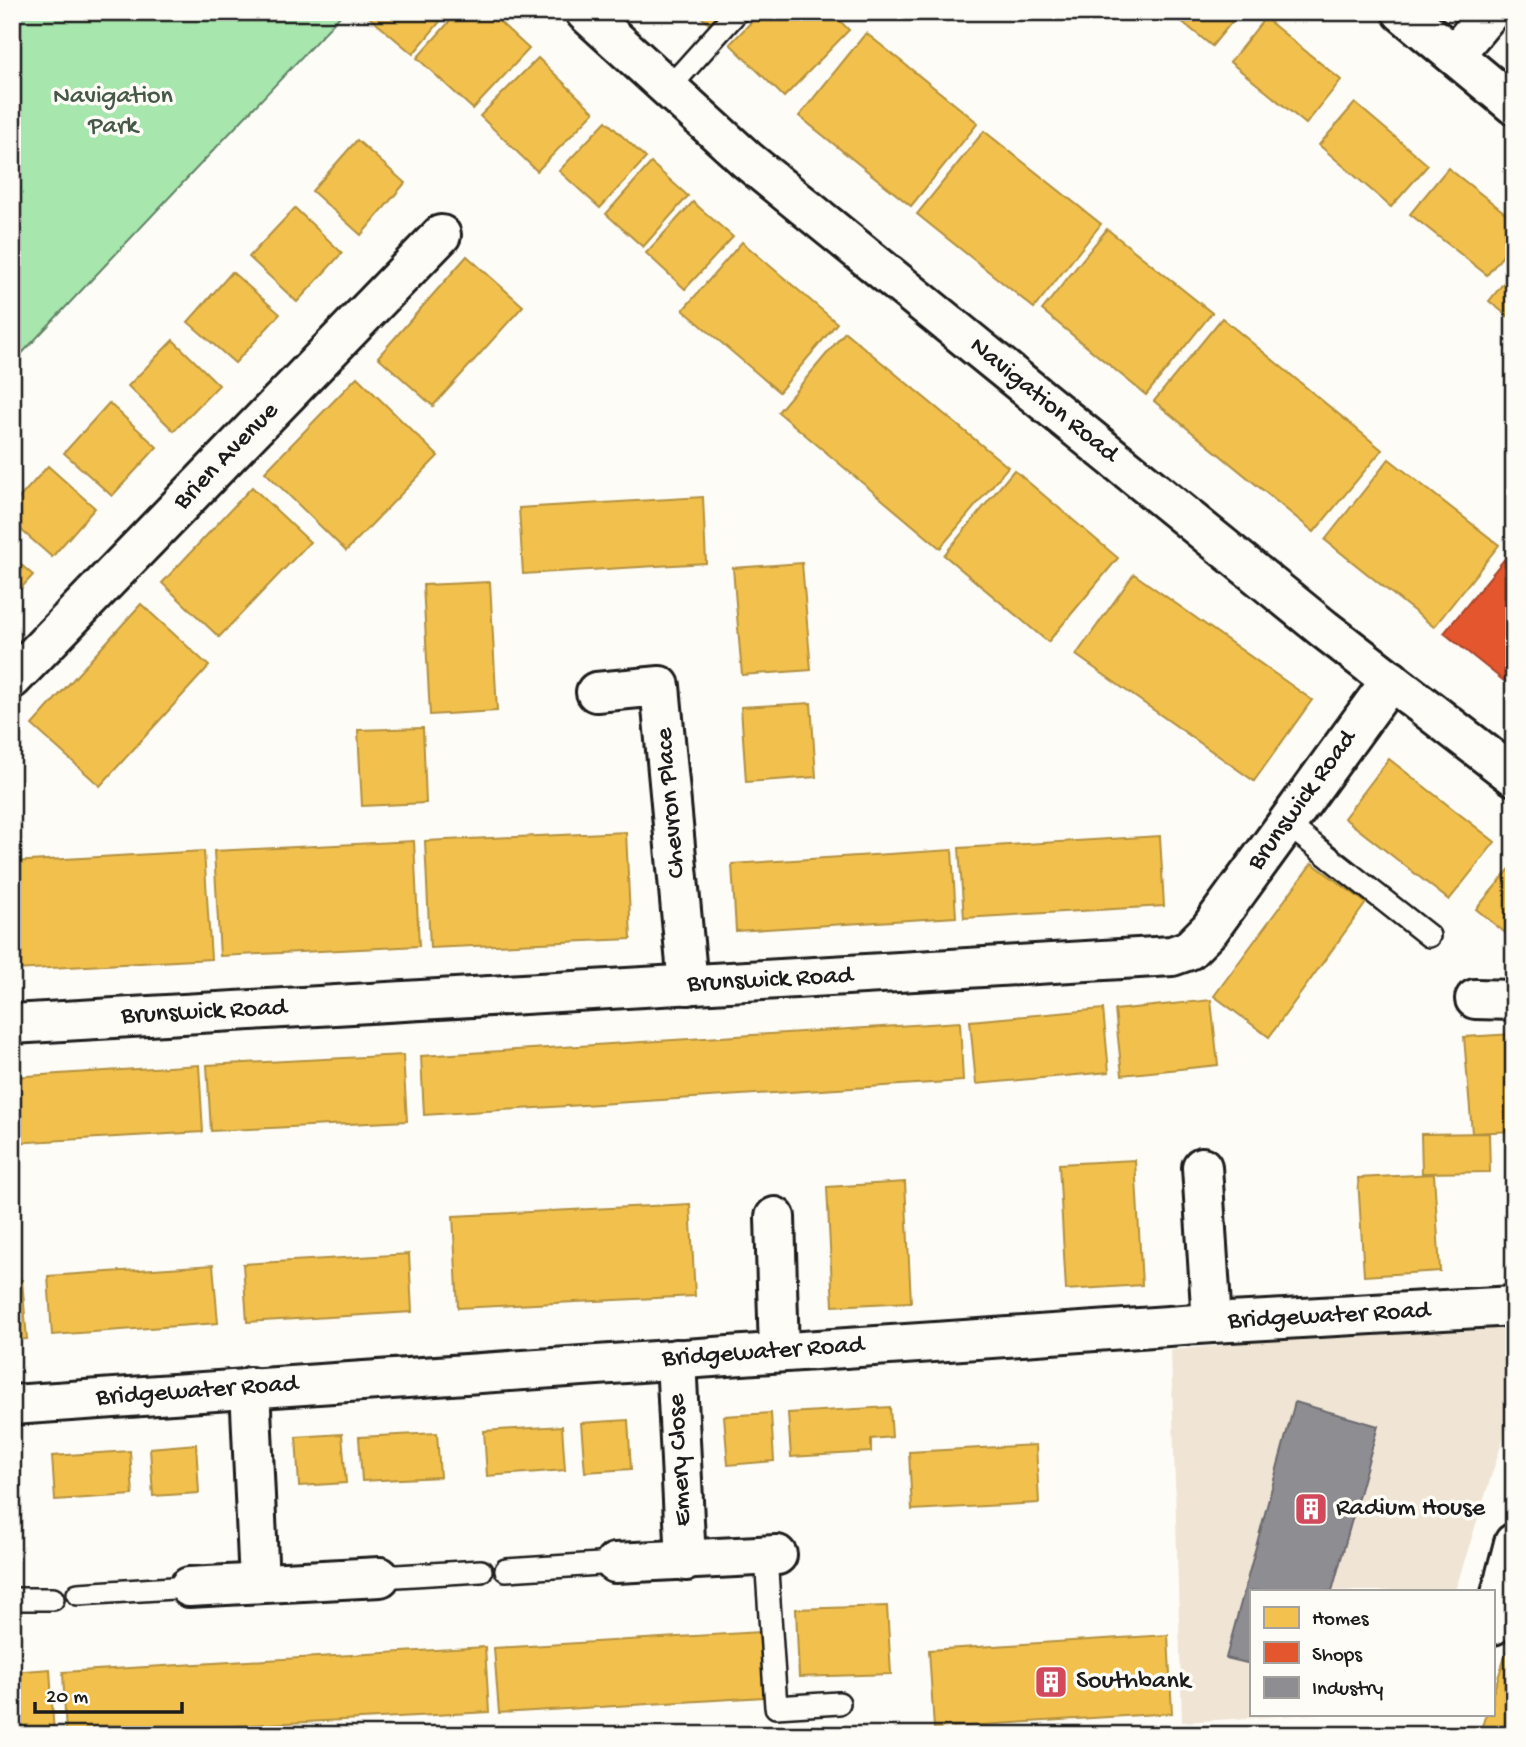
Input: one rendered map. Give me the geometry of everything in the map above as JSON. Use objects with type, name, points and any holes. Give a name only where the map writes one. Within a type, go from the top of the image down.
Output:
[{"type":"street","name":"Navigation Road","points":[[584,12],[747,160],[1052,409],[1514,776]]},
{"type":"street","points":[[1402,12],[1514,105]]},
{"type":"street","points":[[1454,55],[1490,12]]},
{"type":"street","name":"Brien Avenue","points":[[12,679],[441,235]]},
{"type":"street","name":"Brunswick Road","points":[[12,1024],[1172,956],[1189,950],[1210,929],[1391,680]]},
{"type":"street","name":"Chevron Place","points":[[596,692],[660,686],[688,985]]},
{"type":"street","points":[[1475,999],[1514,1000]]},
{"type":"street","points":[[1202,1167],[1212,1323]]},
{"type":"street","points":[[775,1217],[779,1352]]},
{"type":"street","name":"Bridgewater Road","points":[[12,1405],[1212,1323],[1514,1306]]},
{"type":"street","name":"Emery Close","points":[[676,1359],[686,1561]]},
{"type":"street","points":[[250,1387],[259,1583]]},
{"type":"street","points":[[1494,1621],[1514,1543]]},
{"type":"street","name":"Emery Close","points":[[615,1563],[771,1556]]},
{"type":"street","points":[[188,1587],[380,1577]]},
{"type":"lane","points":[[667,90],[737,12]]},
{"type":"lane","points":[[1287,824],[1429,936]]},
{"type":"lane","points":[[771,1556],[776,1707],[839,1703]]},
{"type":"lane","points":[[506,1570],[615,1563]]},
{"type":"lane","points":[[380,1577],[481,1571]]},
{"type":"lane","points":[[78,1594],[188,1587]]},
{"type":"lane","points":[[12,1600],[53,1599]]},
{"type":"shaded area","points":[[1501,1329],[1514,1336],[1514,1404],[1455,1590],[1250,1590],[1250,1716],[1286,1716],[1182,1722],[1171,1350],[1391,1330]]},
{"type":"green space","name":"Navigation Park","points":[[12,12],[344,12],[12,364]]},
{"type":"building: Homes","points":[[363,12],[448,12],[413,54]]},
{"type":"building: Homes","points":[[458,12],[489,12],[529,49],[473,109],[417,58]]},
{"type":"building: Homes","points":[[696,12],[720,12],[709,24]]},
{"type":"building: Homes","points":[[761,12],[831,12],[849,30],[784,97],[730,44]]},
{"type":"building: Homes","points":[[1170,12],[1240,12],[1212,46]]},
{"type":"building: Homes","points":[[1265,18],[1341,80],[1306,124],[1230,62]]},
{"type":"building: Homes","points":[[866,33],[978,123],[911,206],[799,116]]},
{"type":"building: Homes","points":[[538,58],[594,112],[537,171],[480,116]]},
{"type":"building: Homes","points":[[1355,103],[1428,165],[1391,207],[1319,145]]},
{"type":"building: Homes","points":[[606,121],[646,158],[600,208],[559,171]]},
{"type":"building: Homes","points":[[984,131],[1101,224],[1034,308],[917,214]]},
{"type":"building: Homes","points":[[357,140],[405,183],[361,235],[312,191]]},
{"type":"building: Homes","points":[[651,163],[688,196],[643,247],[606,214]]},
{"type":"building: Homes","points":[[1448,168],[1514,220],[1514,242],[1487,275],[1410,214]]},
{"type":"building: Homes","points":[[693,202],[733,237],[685,289],[646,253]]},
{"type":"building: Homes","points":[[295,208],[342,253],[297,302],[249,257]]},
{"type":"building: Homes","points":[[1107,229],[1212,313],[1146,395],[1042,310]]},
{"type":"building: Homes","points":[[742,242],[837,323],[779,392],[683,310]]},
{"type":"building: Homes","points":[[467,256],[523,306],[433,406],[378,357]]},
{"type":"building: Homes","points":[[1514,270],[1514,321],[1489,301]]},
{"type":"building: Homes","points":[[232,272],[280,314],[235,363],[188,322]]},
{"type":"building: Homes","points":[[1222,318],[1382,450],[1314,532],[1154,401]]},
{"type":"building: Homes","points":[[845,332],[1008,467],[940,548],[778,412]]},
{"type":"building: Homes","points":[[173,340],[219,385],[174,431],[128,386]]},
{"type":"building: Homes","points":[[357,377],[438,456],[346,551],[265,472]]},
{"type":"building: Homes","points":[[109,403],[157,447],[112,496],[64,453]]},
{"type":"building: Homes","points":[[1389,459],[1499,545],[1434,627],[1325,540]]},
{"type":"building: Homes","points":[[48,466],[95,508],[52,557],[12,522],[12,506]]},
{"type":"building: Homes","points":[[1014,470],[1118,558],[1048,642],[944,555]]},
{"type":"building: Homes","points":[[252,487],[310,542],[219,637],[162,583]]},
{"type":"building: Homes","points":[[703,497],[706,563],[523,574],[519,508]]},
{"type":"building: Homes","points":[[12,557],[33,575],[12,598]]},
{"type":"building: Homes","points":[[802,563],[811,670],[742,675],[733,568]]},
{"type":"building: Homes","points":[[1134,574],[1312,700],[1254,781],[1076,655]]},
{"type":"building: Homes","points":[[490,582],[497,711],[430,715],[423,585]]},
{"type":"building: Homes","points":[[141,604],[209,666],[100,786],[32,725]]},
{"type":"building: Homes","points":[[811,703],[816,777],[746,782],[741,707]]},
{"type":"building: Homes","points":[[423,728],[426,803],[362,806],[358,730]]},
{"type":"building: Homes","points":[[1389,759],[1495,842],[1449,900],[1344,818]]},
{"type":"building: Homes","points":[[626,832],[631,939],[430,948],[425,841]]},
{"type":"building: Homes","points":[[1160,836],[1164,906],[964,918],[959,848]]},
{"type":"building: Homes","points":[[414,841],[419,946],[220,956],[214,851]]},
{"type":"building: Homes","points":[[952,850],[956,917],[736,931],[732,864]]},
{"type":"building: Homes","points":[[204,851],[211,959],[15,970],[12,862]]},
{"type":"building: Homes","points":[[1312,863],[1366,903],[1269,1037],[1214,996]]},
{"type":"building: Homes","points":[[1514,864],[1514,940],[1476,909]]},
{"type":"building: Homes","points":[[1211,1000],[1218,1065],[1122,1075],[1115,1010]]},
{"type":"building: Homes","points":[[1103,1009],[1109,1072],[976,1084],[970,1021]]},
{"type":"building: Homes","points":[[960,1022],[963,1081],[424,1115],[421,1056]]},
{"type":"building: Homes","points":[[1514,1034],[1514,1131],[1472,1133],[1464,1037]]},
{"type":"building: Homes","points":[[403,1055],[407,1121],[211,1131],[207,1065]]},
{"type":"building: Homes","points":[[199,1065],[203,1132],[12,1143],[12,1077]]},
{"type":"building: Homes","points":[[1489,1133],[1490,1172],[1422,1173],[1421,1134]]},
{"type":"building: Homes","points":[[1135,1160],[1142,1285],[1066,1290],[1059,1164]]},
{"type":"building: Homes","points":[[1434,1174],[1440,1271],[1364,1276],[1358,1178]]},
{"type":"building: Homes","points":[[905,1182],[911,1302],[833,1306],[827,1187]]},
{"type":"building: Homes","points":[[690,1204],[695,1296],[458,1308],[453,1216]]},
{"type":"building: Homes","points":[[409,1254],[412,1312],[247,1322],[243,1264]]},
{"type":"building: Homes","points":[[213,1265],[218,1323],[52,1335],[48,1276]]},
{"type":"building: Homes","points":[[22,1280],[27,1339],[12,1340],[12,1281]]},
{"type":"building: Homes","points":[[890,1407],[892,1437],[871,1439],[871,1452],[791,1457],[788,1413]]},
{"type":"building: Homes","points":[[771,1413],[774,1461],[728,1465],[724,1416]]},
{"type":"building: Homes","points":[[628,1420],[631,1469],[585,1472],[581,1423]]},
{"type":"building: Homes","points":[[562,1426],[565,1470],[487,1476],[484,1431]]},
{"type":"building: Homes","points":[[437,1433],[440,1477],[362,1481],[359,1437]]},
{"type":"building: Homes","points":[[342,1434],[346,1483],[299,1486],[296,1437]]},
{"type":"building: Homes","points":[[196,1444],[199,1493],[153,1496],[150,1448]]},
{"type":"building: Homes","points":[[1036,1445],[1039,1503],[912,1510],[909,1452]]},
{"type":"building: Homes","points":[[130,1451],[133,1495],[55,1500],[52,1456]]},
{"type":"building: Homes","points":[[887,1606],[891,1674],[799,1677],[796,1609]]},
{"type":"building: Homes","points":[[1514,1630],[1514,1729],[1480,1732],[1485,1716],[1494,1716],[1494,1690]]},
{"type":"building: Homes","points":[[760,1632],[764,1697],[499,1713],[494,1648]]},
{"type":"building: Homes","name":"Southbank","points":[[1168,1635],[1172,1713],[934,1728],[929,1650]]},
{"type":"building: Homes","points":[[485,1647],[489,1712],[66,1735],[63,1672]]},
{"type":"building: Homes","points":[[50,1669],[54,1735],[12,1735],[12,1672]]},
{"type":"building: Shops","points":[[1511,551],[1514,553],[1514,689],[1444,633]]},
{"type":"building: Industry","name":"Radium House","points":[[1295,1402],[1378,1426],[1332,1590],[1250,1590],[1250,1664],[1226,1658]]},
{"type":"place","name":"Radium House","points":[[1311,1509]]},
{"type":"place","name":"Southbank","points":[[1051,1682]]}]
